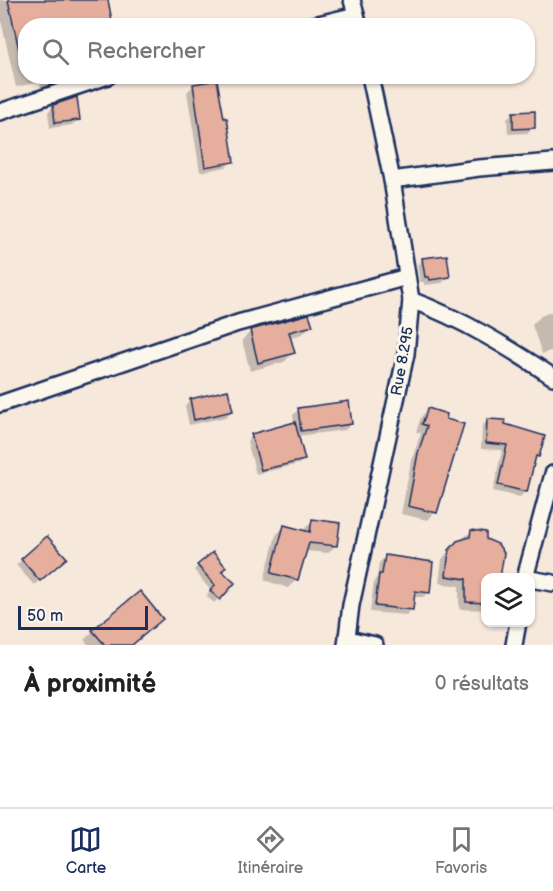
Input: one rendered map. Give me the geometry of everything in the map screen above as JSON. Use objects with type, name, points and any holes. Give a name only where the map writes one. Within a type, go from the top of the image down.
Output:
[{"type":"street","points":[[338,18],[356,13]]},
{"type":"street","points":[[0,112],[84,84]]},
{"type":"street","name":"Rue 8.295","points":[[347,642],[351,605],[406,354],[411,300],[392,180],[372,84]]},
{"type":"street","points":[[392,180],[478,168],[553,162]]},
{"type":"street","points":[[0,404],[238,323],[407,276]]},
{"type":"street","points":[[411,300],[442,312],[484,333],[553,377]]},
{"type":"street","points":[[526,573],[553,474]]},
{"type":"street","points":[[535,580],[553,583]]},
{"type":"street","points":[[514,645],[517,627]]},
{"type":"street","points":[[347,642],[375,645]]},
{"type":"building","points":[[8,0],[108,0],[111,18],[18,18],[18,45]]},
{"type":"building","points":[[193,84],[218,84],[224,118],[227,118],[234,162],[205,167]]},
{"type":"building","points":[[77,97],[80,120],[55,123],[53,105]]},
{"type":"building","points":[[535,111],[535,128],[513,129],[513,112]]},
{"type":"building","points":[[447,255],[450,277],[430,280],[429,277],[425,277],[422,258]]},
{"type":"building","points":[[309,314],[313,326],[289,332],[295,353],[258,363],[250,330]]},
{"type":"building","points":[[228,390],[233,411],[194,420],[190,399]]},
{"type":"building","points":[[349,401],[352,424],[301,431],[298,408]]},
{"type":"building","points":[[428,408],[447,414],[446,419],[464,424],[437,513],[408,506],[418,453],[427,426],[422,424]]},
{"type":"building","points":[[487,419],[505,420],[505,424],[545,436],[539,457],[536,456],[527,492],[498,485],[507,445],[486,443]]},
{"type":"building","points":[[295,422],[305,460],[261,470],[251,434]]},
{"type":"building","points":[[312,519],[340,523],[337,546],[309,543],[298,580],[271,573],[284,525],[310,532]]},
{"type":"building","points":[[471,530],[486,532],[486,539],[498,544],[504,553],[501,573],[481,573],[481,603],[466,602],[466,579],[446,576],[449,550],[457,541],[470,537]]},
{"type":"building","points":[[47,536],[67,558],[40,581],[21,559]]},
{"type":"building","points":[[213,552],[226,567],[222,571],[235,583],[220,600],[210,591],[215,585],[197,565]]},
{"type":"building","points":[[385,555],[433,562],[430,593],[415,591],[413,610],[375,606],[379,574],[382,574]]},
{"type":"building","points":[[140,591],[163,619],[132,645],[105,645],[92,630]]}]
